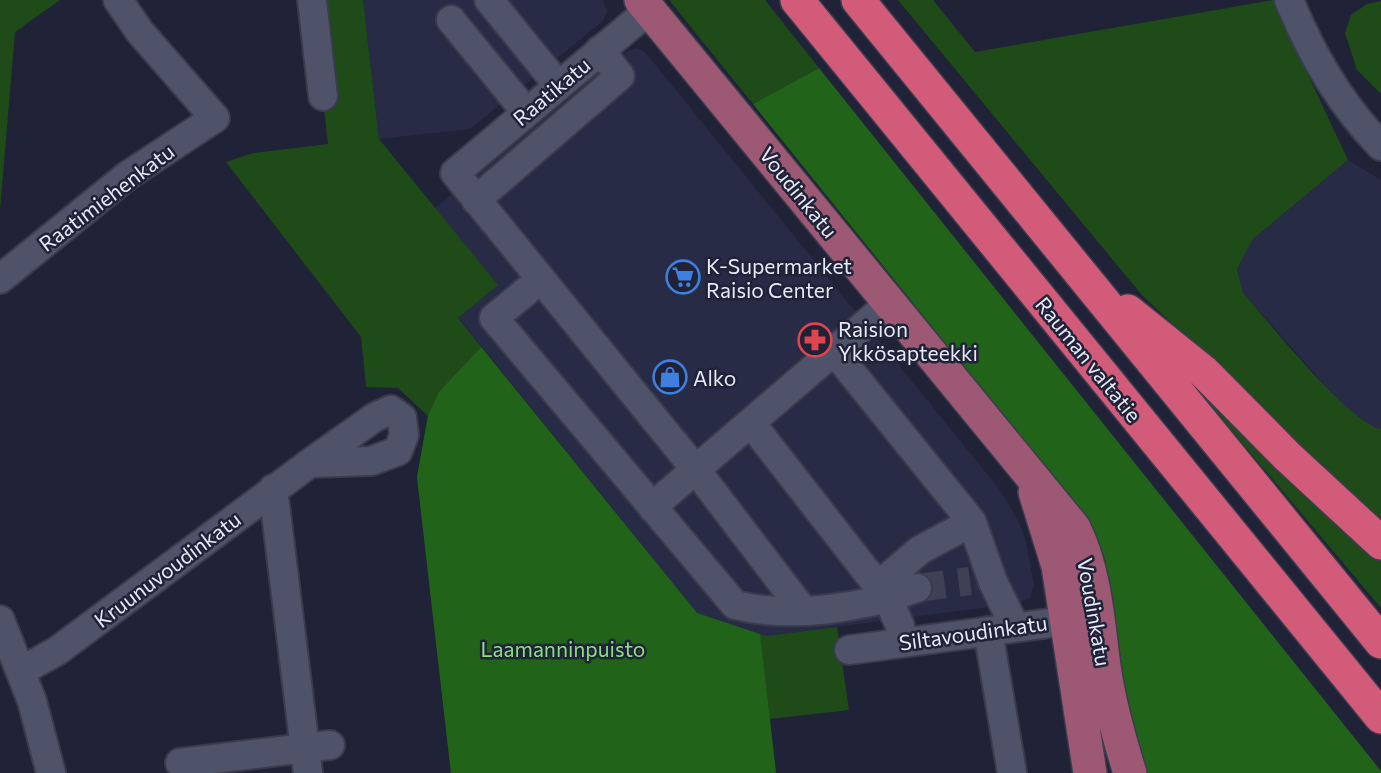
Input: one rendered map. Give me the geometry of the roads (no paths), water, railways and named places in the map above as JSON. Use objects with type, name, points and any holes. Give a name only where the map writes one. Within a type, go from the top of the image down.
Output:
[{"type":"highway","name":"Rauman valtatie","points":[[797,0],[1381,717]]},
{"type":"highway","points":[[858,0],[1381,642]]},
{"type":"highway","points":[[1075,269],[1204,372],[1287,456],[1381,543]]},
{"type":"main road","name":"Voudinkatu","points":[[645,5],[1026,468],[1045,517],[1058,566],[1082,618],[1130,773]]},
{"type":"main road","name":"Voudinkatu","points":[[1082,618],[1090,773]]},
{"type":"street","name":"Raatimiehenkatu","points":[[0,279],[127,176],[215,118],[140,32],[118,0]]},
{"type":"street","points":[[312,0],[323,96]]},
{"type":"street","points":[[489,0],[558,85]]},
{"type":"street","points":[[1289,0],[1326,78],[1358,123],[1381,146]]},
{"type":"street","name":"Raatikatu","points":[[476,200],[455,173],[600,50],[645,5]]},
{"type":"street","points":[[451,20],[526,112]]},
{"type":"street","points":[[600,50],[620,76],[476,200],[696,470],[802,609]]},
{"type":"street","points":[[541,279],[494,318],[735,605],[760,611],[841,607],[884,592],[917,588]]},
{"type":"street","points":[[652,507],[890,303]]},
{"type":"street","points":[[834,351],[972,522],[981,582],[1001,629],[1012,773]]},
{"type":"street","points":[[750,423],[884,592],[900,626],[901,642]]},
{"type":"street","name":"Kruunuvoudinkatu","points":[[21,671],[57,651],[310,463]]},
{"type":"street","points":[[180,763],[314,755],[273,489]]},
{"type":"street","points":[[884,592],[920,550],[972,522]]},
{"type":"street","points":[[841,607],[901,642]]},
{"type":"street","name":"Siltavoudinkatu","points":[[849,650],[1082,618]]},
{"type":"street","points":[[0,620],[21,671],[51,773]]},
{"type":"tunnel","points":[[917,588],[970,581]]},
{"type":"place","name":"K-Supermarket Raisio Center","points":[[683,277]]},
{"type":"place","name":"Raision Ykkösapteekki","points":[[815,340]]},
{"type":"place","name":"Alko","points":[[670,377]]},
{"type":"park label","name":"Laamanninpuisto","points":[[563,648]]}]
